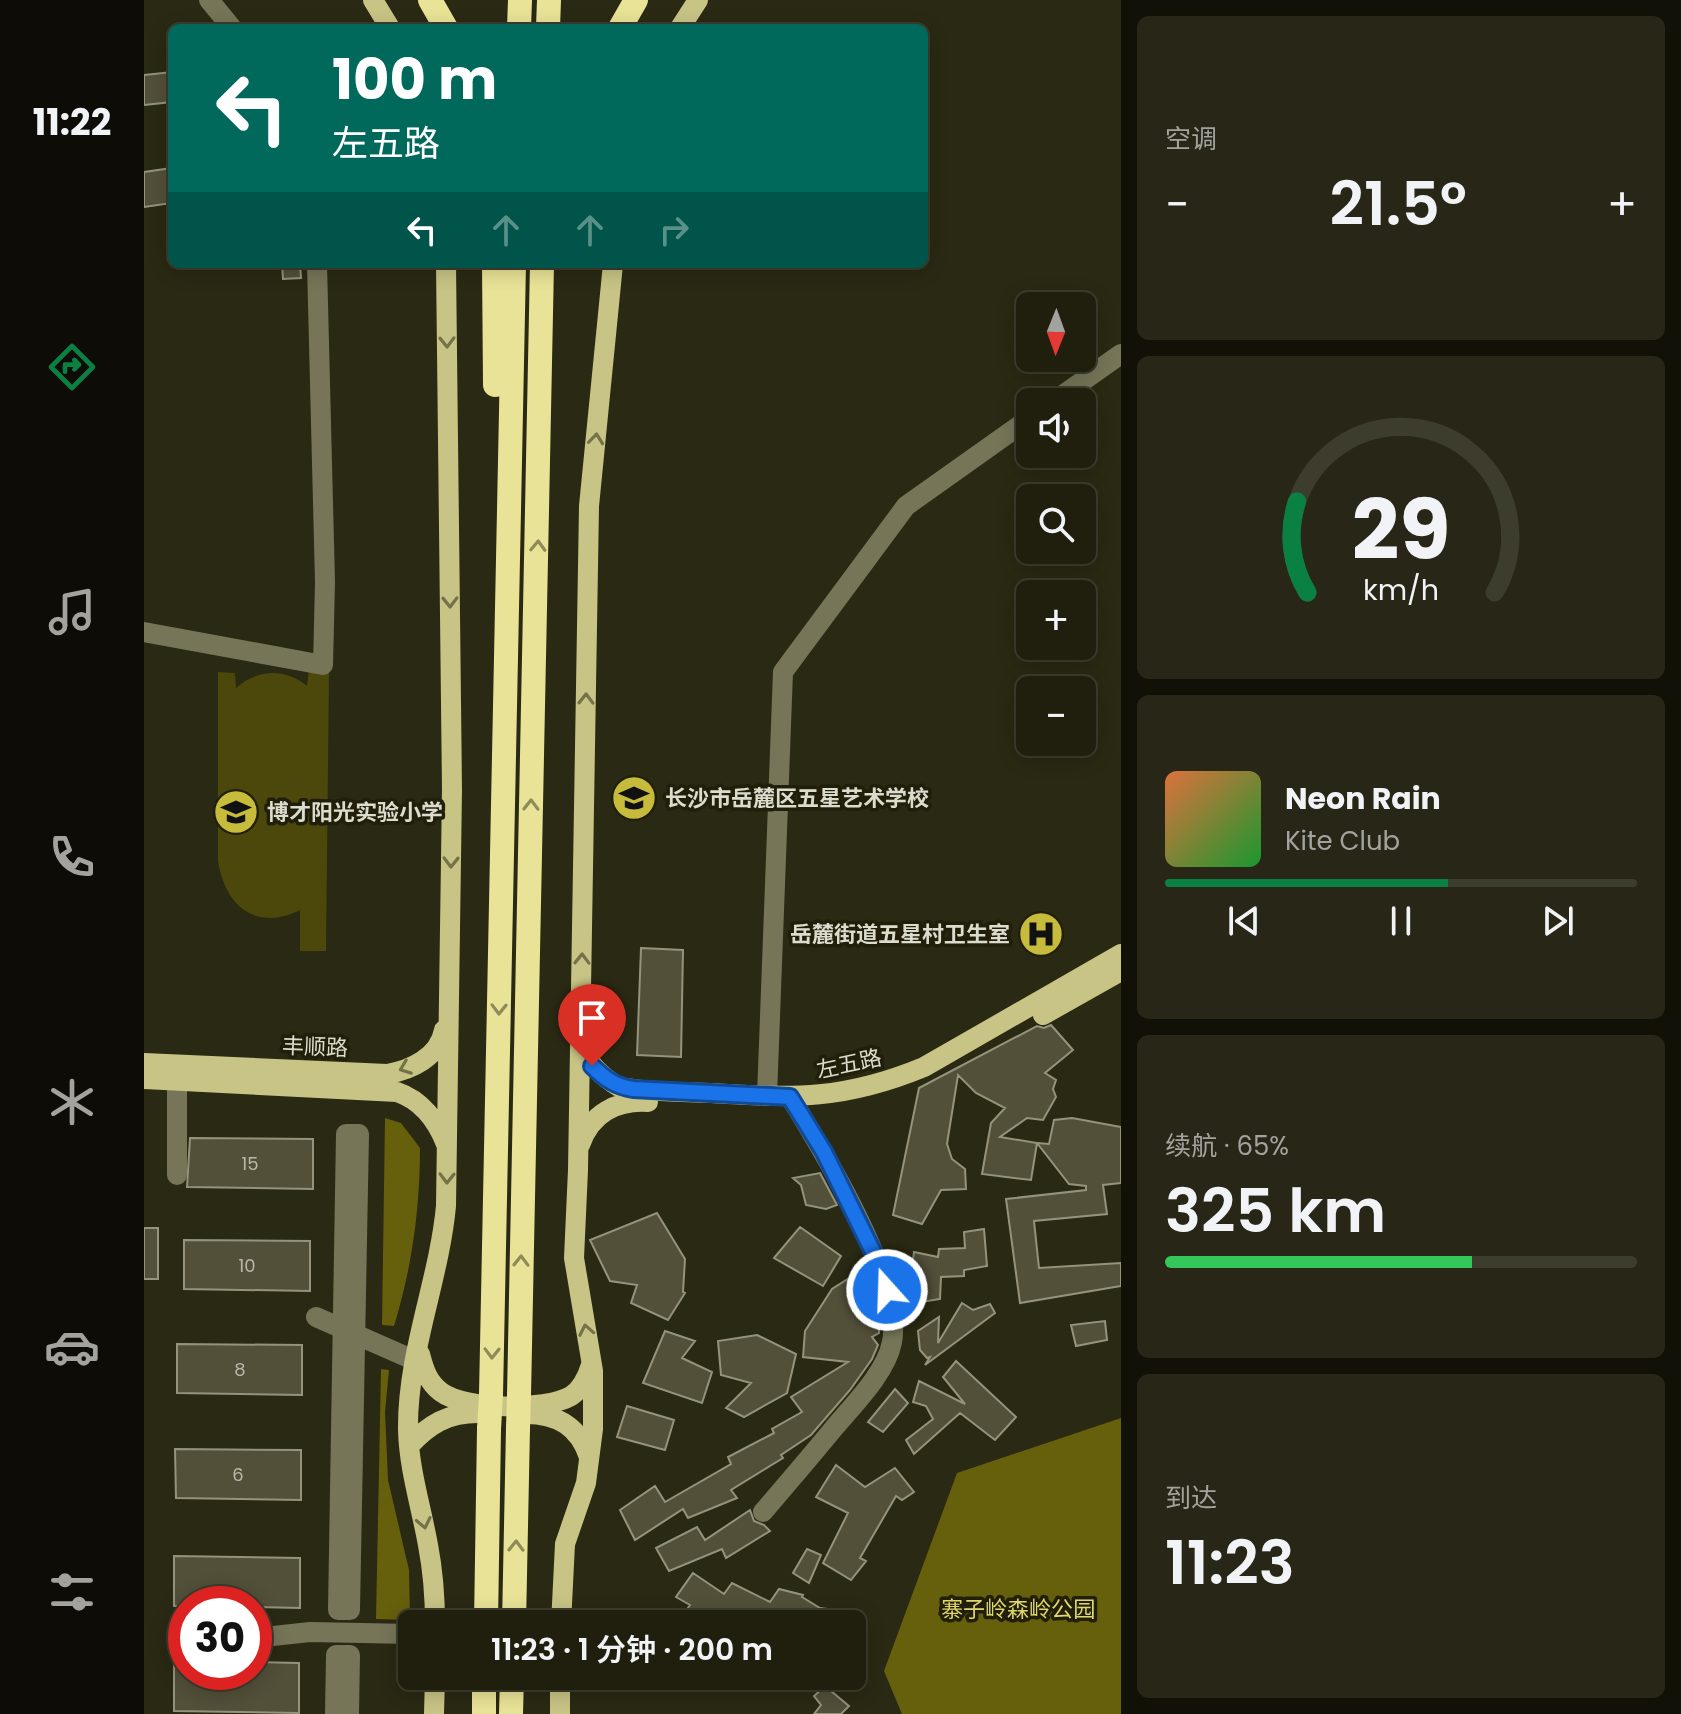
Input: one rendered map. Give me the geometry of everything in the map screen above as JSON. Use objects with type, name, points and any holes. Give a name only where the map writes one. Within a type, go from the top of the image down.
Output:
[{"type":"highway","points":[[430,0],[444,24]]},
{"type":"highway","points":[[519,24],[520,0]]},
{"type":"highway","points":[[548,24],[549,0]]},
{"type":"highway","points":[[607,24],[616,0]]},
{"type":"highway","points":[[622,24],[636,0]]},
{"type":"highway","points":[[494,268],[499,634],[505,707]]},
{"type":"highway","points":[[486,1610],[514,268]]},
{"type":"highway","points":[[514,1610],[542,268]]},
{"type":"highway","points":[[539,504],[557,268]]},
{"type":"highway","points":[[484,1690],[484,1714]]},
{"type":"highway","points":[[511,1714],[512,1690]]},
{"type":"main road","points":[[373,0],[388,24]]},
{"type":"main road","points":[[683,24],[698,0]]},
{"type":"main road","points":[[435,1610],[435,1588],[409,1446],[410,1408],[419,1339],[442,1244],[447,1147],[452,790],[446,268]]},
{"type":"main road","points":[[562,1610],[565,1544],[591,1463],[594,1395],[592,1363],[574,1258],[579,1148],[589,506],[613,268]]},
{"type":"main road","name":"左五路","points":[[580,1040],[592,1066],[619,1087],[767,1096],[794,1103],[889,1081],[924,1067],[1121,954]]},
{"type":"main road","name":"左五路","points":[[579,1148],[593,1122],[616,1104],[626,1101],[842,1106],[906,1089],[1121,971]]},
{"type":"main road","name":"丰顺路","points":[[144,1063],[387,1074],[405,1071],[434,1051],[442,1040],[448,1011]]},
{"type":"main road","points":[[144,1079],[397,1092],[420,1104],[438,1127],[447,1147]]},
{"type":"main road","points":[[419,1339],[423,1369],[430,1382],[442,1393],[465,1403],[534,1405],[562,1400],[582,1387],[592,1363]]},
{"type":"main road","points":[[409,1446],[423,1430],[452,1414],[536,1414],[552,1417],[570,1426],[583,1440],[591,1463]]},
{"type":"main road","points":[[434,1714],[435,1690]]},
{"type":"main road","points":[[560,1690],[560,1714]]},
{"type":"street","points":[[209,0],[229,24]]},
{"type":"street","points":[[144,632],[323,665],[324,539],[317,268]]},
{"type":"street","points":[[1073,388],[1121,354]]},
{"type":"street","points":[[767,1096],[783,672],[906,506],[1016,428]]},
{"type":"street","points":[[177,1080],[177,1175]]},
{"type":"street","points":[[763,1512],[874,1380],[892,1344],[893,1311],[881,1268],[824,1152],[794,1103]]},
{"type":"street","points":[[349,1331],[338,1610],[350,1610],[349,1331],[346,1134],[359,1134],[349,1331]]},
{"type":"street","points":[[316,1317],[416,1361]]},
{"type":"street","points":[[272,1636],[310,1632],[398,1634]]},
{"type":"street","points":[[335,1714],[336,1655],[350,1655],[349,1714]]},
{"type":"shaded area","points":[[309,669],[329,673],[326,951],[300,951],[300,910],[270,918],[245,911],[228,891],[218,861],[218,672],[235,673],[236,688],[253,677],[271,673],[290,676],[307,686]]},
{"type":"green space","points":[[385,1118],[401,1123],[420,1148],[414,1238],[394,1326],[382,1325]]},
{"type":"green space","points":[[381,1369],[389,1370],[385,1412],[388,1480],[409,1570],[410,1610],[398,1610],[398,1620],[376,1619]]},
{"type":"green space","name":"寨子岭森岭公园","points":[[1121,1418],[1121,1714],[902,1714],[884,1671],[957,1473]]},
{"type":"building","points":[[168,72],[168,102],[144,105],[144,75]]},
{"type":"building","points":[[168,169],[168,204],[144,207],[144,172]]},
{"type":"building","points":[[282,268],[300,268],[301,278],[283,279]]},
{"type":"building","points":[[641,948],[683,950],[681,1057],[637,1055]]},
{"type":"building","points":[[1051,1025],[1073,1050],[1045,1073],[1056,1080],[1053,1089],[1056,1097],[1043,1120],[1027,1118],[1000,1137],[1037,1143],[1031,1180],[982,1174],[991,1123],[1005,1108],[976,1093],[958,1075],[947,1144],[952,1159],[965,1169],[966,1189],[941,1190],[922,1224],[893,1215],[919,1088],[1037,1026],[1044,1028]]},
{"type":"building","points":[[1072,1118],[1121,1127],[1121,1183],[1103,1185],[1107,1214],[1034,1221],[1039,1268],[1121,1263],[1121,1286],[1020,1303],[1006,1199],[1086,1190],[1086,1186],[1069,1184],[1037,1143],[1049,1144],[1054,1120]]},
{"type":"building","points":[[190,1138],[313,1139],[313,1189],[187,1187]]},
{"type":"building","points":[[820,1173],[837,1205],[826,1209],[806,1205],[801,1185],[793,1178]]},
{"type":"building","points":[[657,1213],[685,1259],[685,1293],[668,1320],[631,1303],[637,1285],[610,1281],[590,1240]]},
{"type":"building","points":[[800,1227],[841,1256],[823,1286],[774,1258]]},
{"type":"building","points":[[144,1228],[158,1228],[158,1279],[144,1279]]},
{"type":"building","points":[[984,1229],[987,1266],[964,1270],[964,1276],[941,1277],[940,1299],[915,1303],[914,1252],[938,1257],[939,1249],[965,1248],[964,1232]]},
{"type":"building","points":[[184,1240],[310,1241],[310,1291],[184,1289]]},
{"type":"building","points":[[865,1268],[879,1318],[879,1333],[872,1337],[878,1345],[850,1390],[811,1435],[781,1455],[783,1458],[731,1490],[737,1498],[688,1518],[683,1509],[635,1540],[620,1510],[655,1486],[665,1502],[731,1464],[728,1457],[774,1433],[772,1429],[802,1412],[791,1397],[848,1362],[803,1357],[805,1331],[832,1289]]},
{"type":"building","points":[[962,1303],[973,1310],[990,1304],[995,1313],[925,1365],[930,1357],[927,1358],[920,1350],[918,1331],[939,1317],[938,1343]]},
{"type":"building","points":[[1105,1321],[1107,1340],[1076,1346],[1071,1325]]},
{"type":"building","points":[[665,1331],[695,1341],[682,1358],[712,1372],[702,1403],[643,1383]]},
{"type":"building","points":[[757,1335],[796,1354],[787,1393],[744,1417],[726,1408],[751,1383],[721,1375],[718,1341]]},
{"type":"building","points":[[177,1344],[302,1345],[302,1395],[177,1393]]},
{"type":"building","points":[[956,1361],[1016,1417],[995,1440],[960,1413],[914,1454],[906,1440],[933,1419],[926,1406],[913,1402],[919,1381],[965,1404],[943,1377]]},
{"type":"building","points":[[895,1389],[908,1403],[883,1432],[868,1422]]},
{"type":"building","points":[[627,1406],[674,1420],[665,1450],[617,1437]]},
{"type":"building","points":[[175,1449],[301,1450],[301,1500],[176,1498]]},
{"type":"building","points":[[836,1465],[865,1487],[895,1468],[914,1492],[902,1500],[896,1496],[860,1558],[866,1561],[851,1580],[823,1563],[848,1513],[816,1497]]},
{"type":"building","points":[[750,1510],[754,1521],[770,1531],[726,1558],[722,1549],[669,1571],[656,1548],[697,1527],[705,1540]]},
{"type":"building","points":[[807,1549],[821,1555],[809,1583],[793,1573]]},
{"type":"building","points":[[174,1556],[300,1558],[300,1608],[272,1607],[272,1586],[174,1586]]},
{"type":"building","points":[[693,1573],[724,1594],[732,1583],[770,1602],[779,1589],[803,1595],[820,1608],[836,1610],[686,1610],[690,1605],[676,1597]]},
{"type":"building","points":[[272,1662],[299,1663],[299,1713],[174,1711],[174,1690],[272,1690]]},
{"type":"building","points":[[821,1690],[830,1690],[849,1706],[841,1714],[814,1714],[821,1705],[814,1696]]},
{"type":"place","name":"长沙市岳麓区五星艺术学校","points":[[634,798]]},
{"type":"place","name":"博才阳光实验小学","points":[[236,812]]},
{"type":"place","name":"岳麓街道五星村卫生室","points":[[1041,934]]},
{"type":"route","points":[[592,1066],[619,1087],[790,1097],[824,1152],[881,1268],[887,1290]]}]
